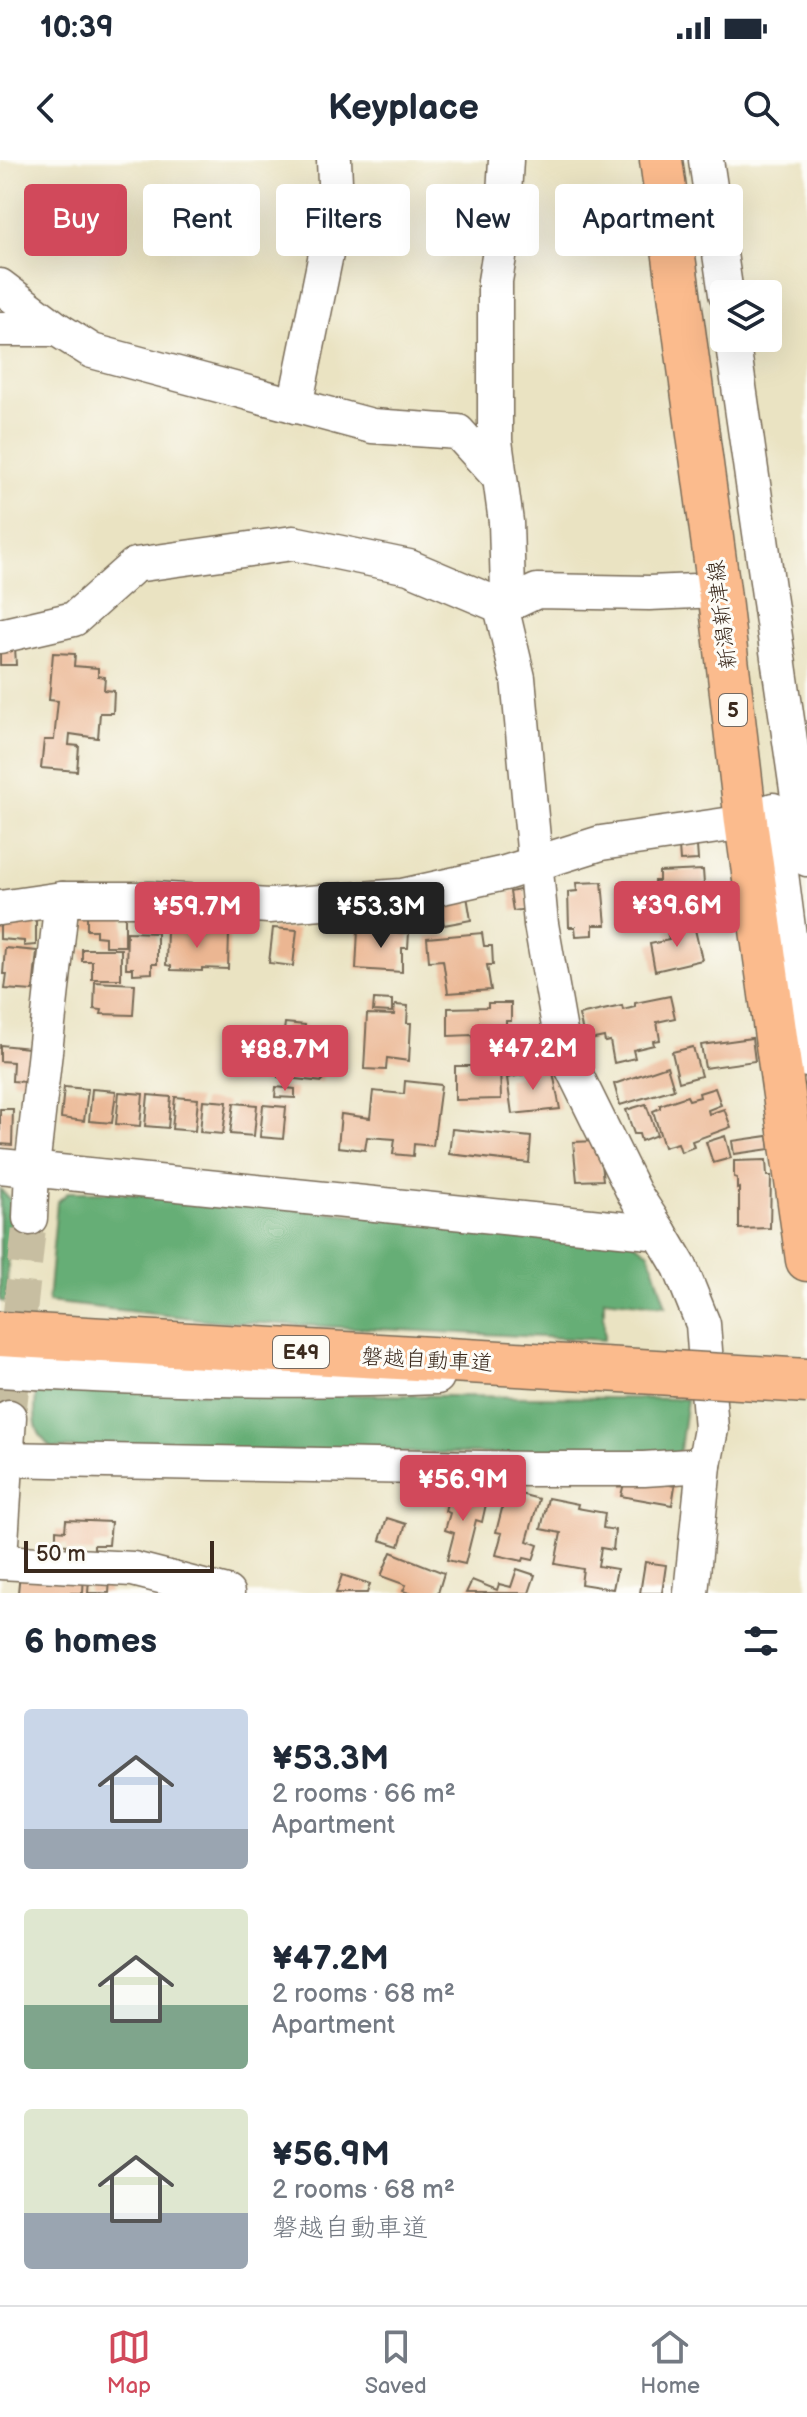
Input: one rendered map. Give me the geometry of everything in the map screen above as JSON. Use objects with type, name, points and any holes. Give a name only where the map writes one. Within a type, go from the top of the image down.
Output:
[{"type":"highway","name":"磐越自動車道","points":[[0,1334],[807,1381]]},
{"type":"main road","name":"新潟新津線","points":[[661,160],[719,590],[746,822],[807,1260]]},
{"type":"street","points":[[295,406],[336,205],[334,160]]},
{"type":"street","points":[[506,160],[501,245],[495,281],[495,441],[506,522],[508,592],[501,607],[518,678],[541,924],[563,1049],[634,1193],[680,1267],[703,1324],[711,1429],[704,1465],[691,1593]]},
{"type":"street","points":[[706,160],[724,280]]},
{"type":"street","points":[[0,286],[92,351],[372,426],[458,432],[499,477]]},
{"type":"street","points":[[0,329],[57,329]]},
{"type":"street","points":[[734,352],[807,859]]},
{"type":"street","points":[[0,636],[74,619],[135,565],[293,543],[409,567],[501,607],[537,591],[649,593],[719,590]]},
{"type":"street","points":[[0,908],[62,899],[151,899],[269,906],[402,896],[505,873],[601,843],[746,822],[773,810],[807,1060]]},
{"type":"street","points":[[30,1218],[16,1167],[62,899]]},
{"type":"street","points":[[16,1167],[660,1233]]},
{"type":"street","points":[[0,1370],[106,1377],[329,1381],[601,1369]]},
{"type":"street","points":[[9,1417],[0,1560],[133,1569],[227,1593]]},
{"type":"street","points":[[4,1459],[530,1469],[644,1469],[704,1465]]},
{"type":"green space","points":[[0,1189],[11,1201],[6,1302],[0,1301]]},
{"type":"green space","points":[[69,1192],[111,1192],[633,1241],[649,1252],[666,1306],[604,1299],[604,1340],[218,1321],[48,1302],[57,1202]]},
{"type":"green space","points":[[36,1386],[219,1393],[687,1399],[680,1450],[676,1456],[52,1448],[37,1428]]},
{"type":"building","points":[[0,647],[15,647],[16,665],[0,665]]},
{"type":"building","points":[[53,653],[75,654],[74,666],[98,668],[98,676],[105,677],[104,690],[114,691],[113,713],[100,713],[98,738],[70,734],[69,745],[79,746],[77,771],[41,768],[44,740],[54,740],[58,701],[49,700]]},
{"type":"building","points":[[697,846],[698,860],[680,861],[679,847]]},
{"type":"building","points":[[703,870],[704,884],[700,885],[703,918],[687,919],[687,915],[664,916],[664,912],[655,912],[654,881],[659,881],[659,872]]},
{"type":"building","points":[[602,882],[606,925],[593,925],[593,935],[576,936],[575,927],[569,927],[568,892],[577,891],[576,883]]},
{"type":"building","points":[[524,889],[529,909],[513,911],[510,892]]},
{"type":"building","points":[[467,896],[471,920],[444,925],[439,901]]},
{"type":"building","points":[[87,914],[125,914],[125,946],[105,946],[105,937],[96,936],[96,930],[87,930]]},
{"type":"building","points":[[0,916],[36,917],[36,945],[24,946],[24,941],[0,939]]},
{"type":"building","points":[[694,925],[702,960],[655,971],[650,944],[669,940],[667,931]]},
{"type":"building","points":[[273,928],[297,930],[293,966],[269,963]]},
{"type":"building","points":[[205,929],[229,933],[228,969],[171,970],[171,966],[166,965],[167,930],[205,933]]},
{"type":"building","points":[[358,930],[409,933],[408,948],[402,948],[402,972],[356,969]]},
{"type":"building","points":[[127,932],[157,933],[157,964],[152,964],[152,973],[133,974],[133,968],[126,968]]},
{"type":"building","points":[[482,933],[484,946],[492,946],[493,965],[487,965],[491,990],[448,993],[443,960],[429,961],[427,938]]},
{"type":"building","points":[[5,948],[37,951],[33,991],[5,989]]},
{"type":"building","points":[[82,949],[121,949],[121,979],[92,979],[92,961],[82,961]]},
{"type":"building","points":[[95,982],[135,984],[133,1015],[101,1014],[102,1010],[94,1009]]},
{"type":"building","points":[[670,996],[675,1018],[657,1022],[660,1040],[653,1041],[654,1045],[633,1050],[635,1058],[614,1063],[610,1041],[605,1042],[604,1037],[585,1041],[579,1015],[622,1006],[623,1010],[635,1007],[635,1003]]},
{"type":"building","points":[[374,999],[392,1000],[392,1012],[373,1011]]},
{"type":"building","points":[[488,1003],[511,1003],[511,1021],[506,1021],[506,1040],[473,1042],[473,1035],[448,1036],[448,1008],[488,1007]]},
{"type":"building","points":[[395,1005],[408,1006],[407,1023],[411,1023],[409,1061],[387,1058],[386,1070],[364,1069],[367,1014],[394,1015]]},
{"type":"building","points":[[285,1023],[328,1031],[322,1082],[278,1077]]},
{"type":"building","points":[[752,1038],[755,1061],[705,1068],[701,1045]]},
{"type":"building","points":[[0,1045],[29,1048],[26,1082],[12,1081],[13,1062],[0,1061]]},
{"type":"building","points":[[693,1047],[701,1076],[679,1082],[672,1052]]},
{"type":"building","points":[[455,1066],[500,1066],[501,1099],[455,1100]]},
{"type":"building","points":[[667,1066],[674,1089],[620,1105],[614,1084]]},
{"type":"building","points":[[552,1067],[560,1109],[512,1114],[507,1078]]},
{"type":"building","points":[[405,1081],[441,1085],[433,1146],[414,1144],[413,1156],[393,1154],[395,1139],[367,1137],[365,1150],[338,1147],[341,1114],[370,1118],[373,1091],[404,1094]]},
{"type":"building","points":[[64,1087],[88,1089],[84,1121],[61,1118]]},
{"type":"building","points":[[276,1087],[295,1089],[295,1098],[275,1097]]},
{"type":"building","points":[[715,1088],[721,1105],[708,1110],[709,1114],[724,1109],[731,1127],[692,1141],[694,1147],[681,1152],[678,1143],[664,1147],[653,1111],[660,1105],[687,1096],[689,1100],[700,1097],[699,1093]]},
{"type":"building","points":[[92,1089],[116,1091],[112,1123],[89,1121]]},
{"type":"building","points":[[119,1092],[143,1094],[140,1126],[116,1124]]},
{"type":"building","points":[[148,1095],[171,1097],[168,1128],[145,1126]]},
{"type":"building","points":[[175,1097],[198,1099],[195,1131],[172,1129]]},
{"type":"building","points":[[203,1100],[227,1102],[223,1134],[200,1132]]},
{"type":"building","points":[[234,1103],[257,1105],[254,1136],[230,1134]]},
{"type":"building","points":[[646,1104],[657,1135],[641,1141],[639,1134],[634,1134],[626,1110]]},
{"type":"building","points":[[263,1105],[286,1107],[283,1139],[260,1137]]},
{"type":"building","points":[[0,1109],[13,1109],[12,1145],[0,1144]]},
{"type":"building","points":[[452,1129],[531,1137],[529,1163],[449,1154]]},
{"type":"building","points":[[725,1136],[731,1158],[713,1163],[706,1142]]},
{"type":"building","points":[[768,1136],[770,1149],[734,1154],[732,1141]]},
{"type":"building","points":[[598,1141],[603,1180],[577,1181],[573,1142]]},
{"type":"building","points":[[766,1160],[767,1176],[771,1176],[770,1228],[739,1229],[739,1188],[734,1177],[734,1161]]},
{"type":"building","points":[[625,1479],[675,1486],[672,1505],[621,1496]]},
{"type":"building","points":[[457,1490],[482,1497],[480,1503],[486,1504],[482,1522],[476,1520],[465,1564],[447,1560],[454,1533],[445,1530],[450,1513],[445,1511],[449,1495],[456,1497]]},
{"type":"building","points":[[520,1494],[539,1499],[527,1541],[538,1545],[533,1560],[496,1555],[502,1533],[496,1532],[504,1501],[517,1505]]},
{"type":"building","points":[[548,1498],[605,1513],[603,1528],[615,1530],[613,1550],[601,1548],[598,1566],[617,1569],[613,1589],[581,1584],[583,1569],[555,1564],[561,1533],[541,1529]]},
{"type":"building","points":[[387,1518],[406,1524],[399,1546],[380,1540]]},
{"type":"building","points":[[66,1520],[111,1522],[109,1545],[94,1545],[94,1553],[67,1551],[67,1545],[56,1544],[56,1530],[65,1531]]},
{"type":"building","points":[[391,1552],[444,1573],[438,1593],[409,1593],[403,1591],[406,1585],[381,1576]]},
{"type":"building","points":[[645,1562],[666,1565],[662,1593],[640,1593]]},
{"type":"building","points":[[517,1569],[535,1575],[529,1593],[466,1593],[472,1580],[497,1590],[499,1584],[511,1587]]},
{"type":"building","points":[[20,1572],[84,1572],[83,1593],[18,1593]]},
{"type":"building","points":[[342,1575],[370,1584],[367,1593],[336,1593]]},
{"type":"building","points":[[89,1578],[110,1579],[109,1593],[88,1593]]},
{"type":"tunnel","points":[[9,1417],[30,1218]]}]
